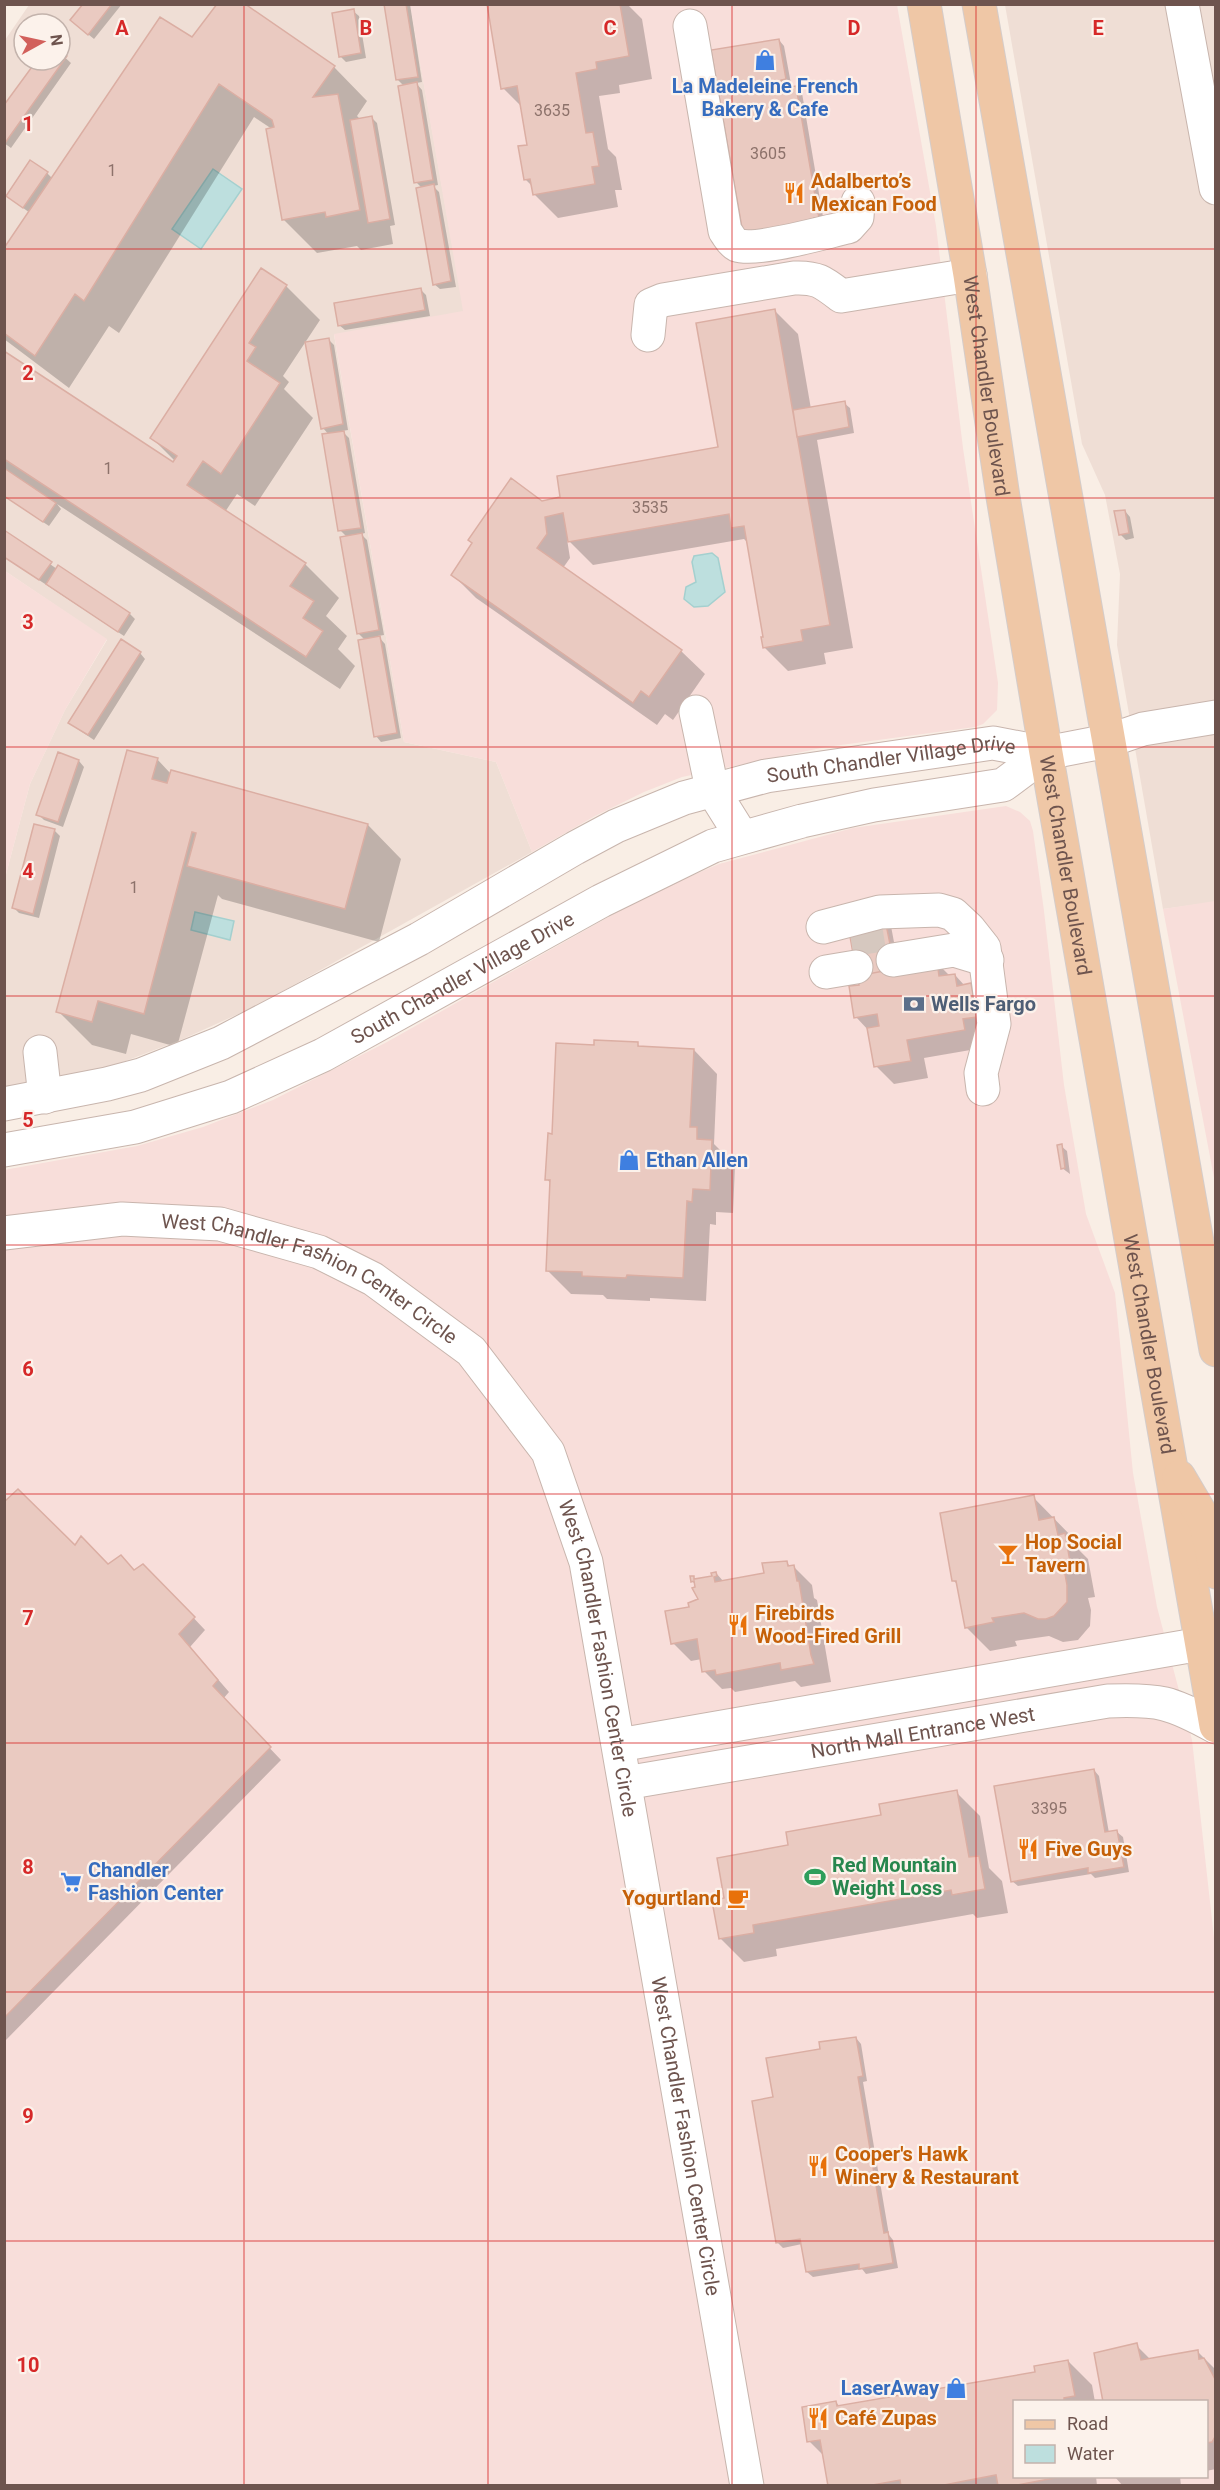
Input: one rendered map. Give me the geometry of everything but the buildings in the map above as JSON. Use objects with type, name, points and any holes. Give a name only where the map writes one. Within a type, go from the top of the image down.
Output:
[{"type":"main road","name":"West Chandler Boulevard","points":[[924,4],[970,275],[1003,497],[1046,753],[1168,1460],[1208,1650],[1215,1726]]},
{"type":"main road","points":[[979,4],[1215,1350]]},
{"type":"main road","points":[[1168,1460],[1206,1523],[1215,1572]]},
{"type":"street","points":[[1182,4],[1215,188]]},
{"type":"street","points":[[690,26],[725,231],[731,241],[739,245],[756,247],[848,227],[857,217],[858,202]]},
{"type":"street","points":[[648,335],[651,305],[663,300],[794,278],[810,277],[822,281],[841,296],[970,275]]},
{"type":"street","points":[[696,712],[712,789],[742,837]]},
{"type":"street","points":[[1046,753],[1108,741],[1143,729],[1215,717]]},
{"type":"street","name":"South Chandler Village Drive","points":[[4,1104],[141,1075],[221,1043],[419,939],[574,848],[616,826],[656,808],[712,789],[777,774],[993,743],[1046,753]]},
{"type":"street","name":"South Chandler Village Drive","points":[[4,1150],[135,1127],[199,1108],[261,1085],[387,1021],[610,896],[713,846],[874,805],[1003,785],[1046,753]]},
{"type":"street","points":[[837,952],[880,912],[939,910],[952,914],[978,944],[994,1024],[981,1073],[982,1089]]},
{"type":"street","points":[[890,947],[954,950],[978,944]]},
{"type":"street","points":[[40,1052],[45,1097]]},
{"type":"street","name":"West Chandler Fashion Center Circle","points":[[4,1233],[122,1219],[220,1224],[319,1252],[373,1279],[471,1351],[548,1452],[586,1562],[747,2486]]},
{"type":"street","name":"North Mall Entrance West","points":[[619,1745],[1208,1650]]},
{"type":"street","name":"North Mall Entrance West","points":[[625,1783],[1108,1701],[1162,1702],[1184,1709],[1215,1726]]},
{"type":"shaded area","points":[[29,5],[410,5],[464,312],[334,335],[404,742],[496,762],[532,852],[256,1006],[183,1039],[110,1067],[5,1089],[5,878],[30,784],[65,710],[107,640],[5,571],[5,40],[12,30],[12,72],[72,72],[72,12],[24,12]]},
{"type":"shaded area","points":[[410,5],[897,5],[936,226],[963,448],[998,683],[997,710],[983,724],[975,727],[826,747],[682,777],[644,792],[595,816],[532,852],[496,762],[404,742],[334,334],[463,311]]},
{"type":"shaded area","points":[[1005,5],[1215,5],[1215,902],[1163,909],[1117,645],[1120,574],[1105,495],[1082,444]]},
{"type":"shaded area","points":[[5,571],[107,639],[65,710],[30,784],[5,878]]},
{"type":"shaded area","name":"Chandler Fashion Center","points":[[1006,806],[1020,812],[1030,821],[1044,911],[1064,1085],[1086,1214],[1115,1293],[1133,1473],[1157,1607],[1192,1740],[1215,1947],[1215,2485],[5,2485],[4,1170],[137,1146],[203,1127],[273,1100],[387,1042],[651,893],[719,864],[853,828]]},
{"type":"shaded area","points":[[1216,901],[1215,1183],[1163,909]]},
{"type":"water","points":[[213,169],[242,189],[201,249],[172,229]]},
{"type":"water","points":[[712,553],[718,558],[725,592],[708,606],[694,607],[684,599],[686,587],[696,582],[692,562],[694,556]]},
{"type":"water","points":[[195,912],[234,921],[230,940],[191,930]]},
{"type":"tunnel","points":[[851,940],[888,934]]},
{"type":"place","name":"La Madeleine French Bakery & Cafe","points":[[765,60]]},
{"type":"place","name":"Adalberto’s Mexican Food","points":[[794,193]]},
{"type":"place","name":"Wells Fargo","points":[[914,1004]]},
{"type":"place","name":"Ethan Allen","points":[[629,1160]]},
{"type":"place","name":"Hop Social Tavern","points":[[1008,1554]]},
{"type":"place","name":"Firebirds Wood-Fired Grill","points":[[738,1625]]},
{"type":"place","name":"Five Guys","points":[[1028,1849]]},
{"type":"place","name":"Red Mountain Weight Loss","points":[[815,1877]]},
{"type":"place","name":"Chandler Fashion Center","points":[[71,1882]]},
{"type":"place","name":"Yogurtland","points":[[738,1898]]},
{"type":"place","name":"Cooper's Hawk Winery & Restaurant","points":[[818,2166]]},
{"type":"place","name":"LaserAway","points":[[956,2388]]},
{"type":"place","name":"Café Zupas","points":[[818,2418]]}]
